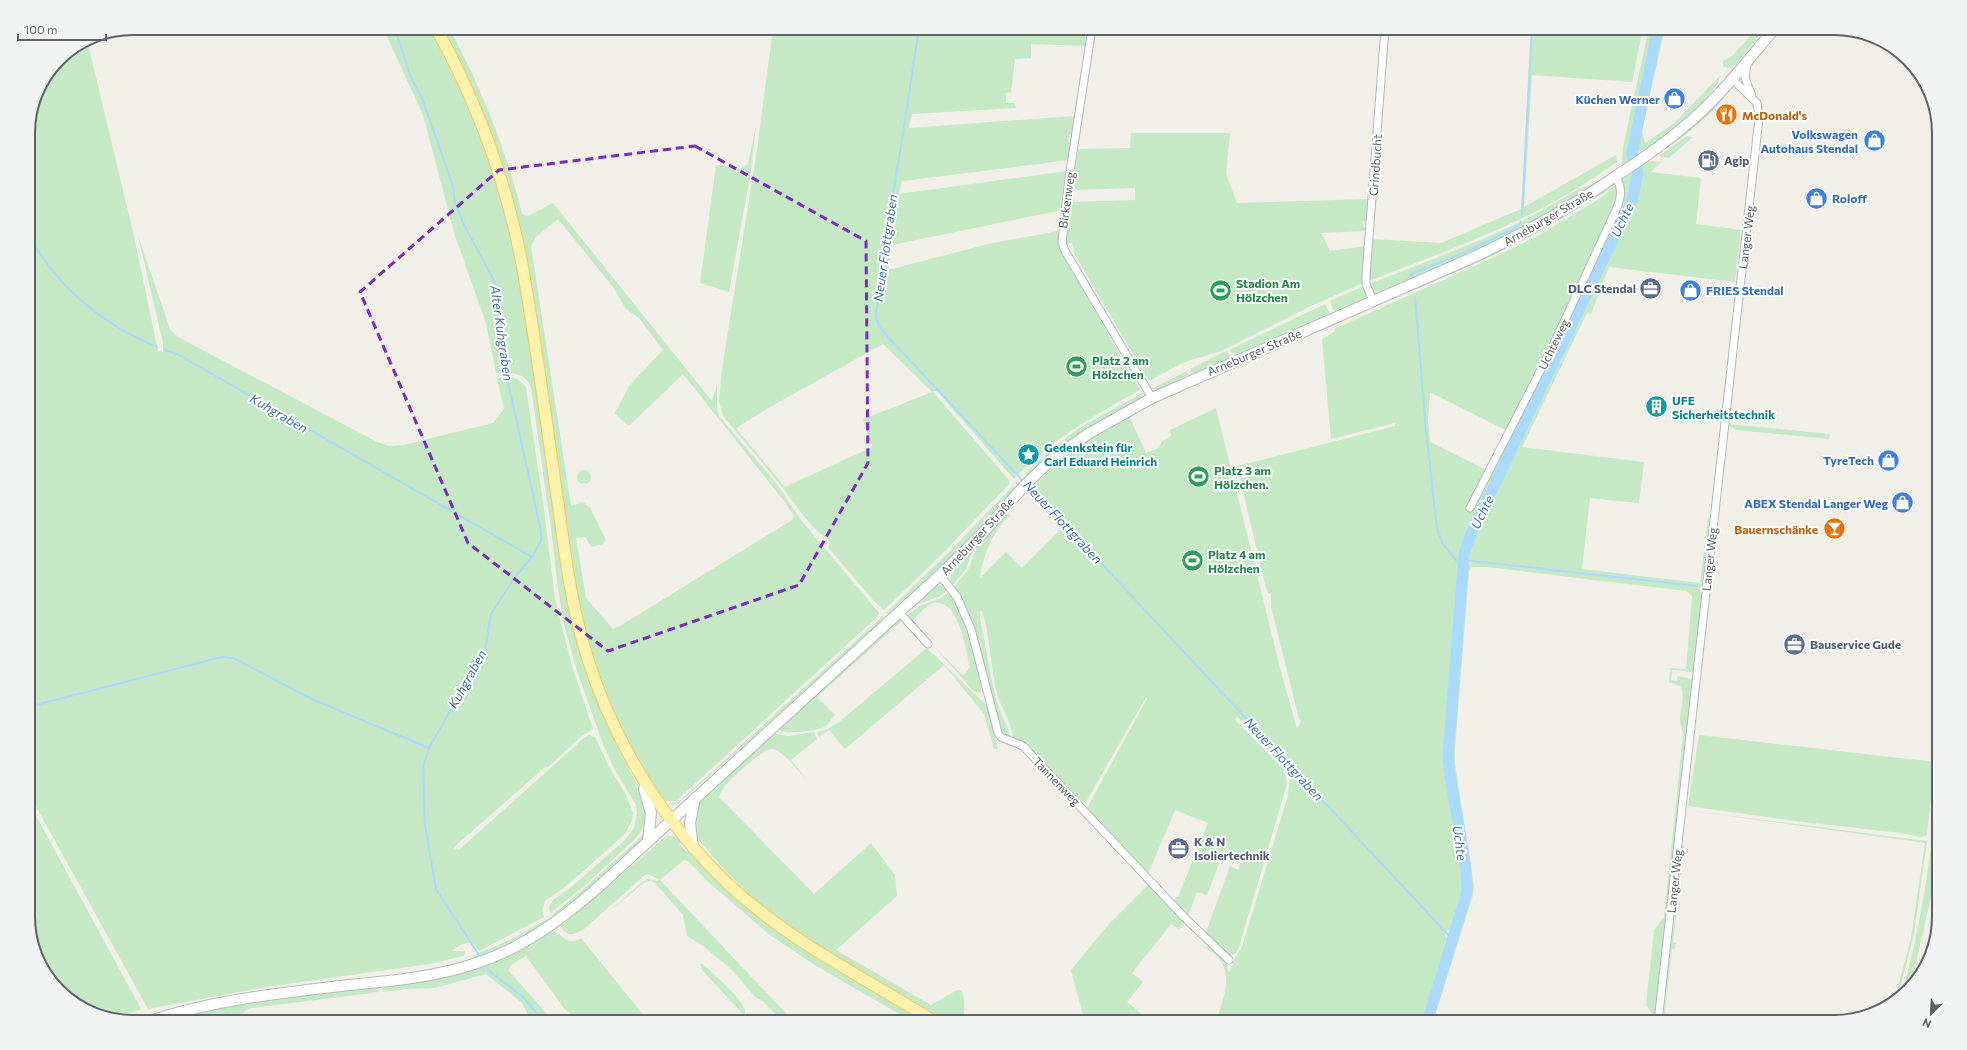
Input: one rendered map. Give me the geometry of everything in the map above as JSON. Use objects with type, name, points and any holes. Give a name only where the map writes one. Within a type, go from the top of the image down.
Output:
[{"type":"main road","points":[[440,35],[459,73],[484,131],[499,174],[514,227],[527,294],[567,570],[580,633],[596,682],[627,752],[646,784],[671,820],[693,848],[733,889],[785,931],[824,957],[923,1015]]},
{"type":"main road","name":"Arneburger Straße","points":[[170,1015],[240,1000],[424,976],[477,963],[522,943],[565,916],[940,575],[982,534],[1032,477],[1073,444],[1113,419],[1152,398],[1520,235],[1566,209],[1641,160],[1692,120],[1732,79],[1769,35]]},
{"type":"main road","points":[[646,784],[644,789],[651,813],[648,840]]},
{"type":"main road","points":[[693,848],[690,823],[695,798]]},
{"type":"street","name":"Birkenweg","points":[[1091,35],[1069,178],[1062,242],[1065,251],[1152,398]]},
{"type":"street","name":"Grindbucht","points":[[1373,301],[1366,284],[1366,276],[1384,35]]},
{"type":"street","name":"Langer Weg","points":[[1659,1015],[1759,118],[1757,103],[1753,98],[1745,78],[1747,61]]},
{"type":"street","points":[[1732,79],[1753,98]]},
{"type":"street","name":"Uchteweg","points":[[1470,508],[1551,350],[1616,210],[1621,196],[1620,183],[1616,177]]},
{"type":"street","name":"Tannenweg","points":[[940,575],[957,597],[971,629],[998,733],[1001,737],[1023,746],[1184,917],[1229,960]]},
{"type":"street","points":[[899,612],[928,644]]},
{"type":"highlighted area","points":[[695,146],[866,241],[868,463],[799,585],[608,651],[468,543],[360,292],[499,170]]},
{"type":"green space","points":[[386,35],[436,35],[457,78],[492,166],[514,246],[589,676],[613,739],[642,794],[646,811],[643,828],[635,839],[583,887],[550,913],[549,906],[553,900],[570,888],[624,841],[634,828],[637,814],[636,805],[614,768],[603,744],[576,668],[564,624],[531,387],[525,378],[516,374],[496,373],[486,323],[455,236],[423,115]]},
{"type":"green space","points":[[443,35],[453,35],[472,73],[492,119],[516,190],[522,214],[528,216],[553,203],[712,401],[717,384],[717,407],[719,416],[776,483],[801,520],[879,613],[878,616],[676,801],[664,801],[625,739],[597,675],[577,604],[519,237]],"holes":[[[558,219],[613,287],[626,309],[639,318],[663,350],[629,386],[615,413],[626,424],[630,425],[683,374],[784,501],[794,516],[792,520],[613,629],[586,598],[576,538],[585,537],[591,547],[603,544],[606,540],[590,508],[583,502],[571,506],[531,246],[536,237]]]},
{"type":"green space","points":[[772,35],[1087,35],[1086,46],[1031,44],[1031,58],[1015,59],[1011,93],[1006,93],[1006,103],[1015,103],[1016,108],[912,114],[909,128],[1075,116],[1073,133],[1069,135],[1068,142],[1071,144],[1069,160],[902,181],[899,194],[1067,171],[1062,210],[892,245],[888,270],[988,244],[1058,231],[1059,245],[1065,259],[1140,390],[1089,419],[1073,430],[1043,452],[1014,479],[937,391],[934,391],[933,392],[1010,483],[939,557],[884,610],[872,599],[829,548],[829,540],[808,521],[723,416],[719,401],[722,369],[757,150]],"holes":[[[883,344],[932,392],[863,419],[872,447],[785,487],[736,428],[770,407]]]},
{"type":"green space","points":[[1531,35],[1642,35],[1632,82],[1532,75],[1524,207],[1616,155],[1617,162],[1566,195],[1518,220],[1469,242],[1369,281],[1373,239],[1441,243],[1521,209]]},
{"type":"green space","points":[[1647,35],[1663,35],[1642,131],[1645,143],[1673,124],[1720,76],[1717,84],[1709,94],[1687,117],[1642,152],[1636,151],[1637,156],[1622,165],[1623,147]]},
{"type":"green space","points":[[1751,35],[1760,35],[1737,63],[1728,68],[1723,66],[1723,61],[1732,56]]},
{"type":"green space","points":[[88,46],[134,236],[158,351],[163,352],[163,343],[138,236],[170,329],[178,337],[375,441],[389,446],[403,445],[493,423],[504,409],[497,379],[506,377],[514,378],[521,382],[526,388],[544,509],[555,599],[572,666],[593,729],[583,735],[548,767],[544,768],[454,847],[454,849],[459,850],[589,735],[595,737],[607,763],[626,795],[633,813],[632,821],[625,834],[565,887],[545,901],[542,911],[544,917],[479,951],[472,942],[462,944],[451,951],[465,951],[464,956],[429,964],[266,987],[148,1009],[35,805],[35,127],[40,101],[55,73],[68,59]]},
{"type":"green space","points":[[1726,93],[1716,107],[1697,126],[1675,143],[1659,152],[1699,121]]},
{"type":"green space","points":[[756,125],[751,171],[729,292],[700,283],[716,165],[740,169],[748,164]]},
{"type":"green space","name":"Stadion Am Hölzchen","points":[[1131,133],[1230,133],[1226,174],[1237,203],[1369,199],[1368,221],[1362,221],[1363,226],[1367,229],[1367,231],[1321,233],[1330,251],[1366,246],[1363,283],[1313,305],[1221,351],[1182,363],[1149,381],[1075,255],[1072,243],[1065,243],[1070,202],[1135,200],[1135,188],[1072,190],[1078,149],[1130,148]]},
{"type":"green space","points":[[1687,136],[1693,137],[1669,158],[1659,156]]},
{"type":"green space","points":[[1649,161],[1662,162],[1650,172],[1701,178],[1696,224],[1741,230],[1735,282],[1609,267],[1591,314],[1587,313],[1522,447],[1644,462],[1639,503],[1590,498],[1582,569],[1700,583],[1708,517],[1711,521],[1694,672],[1672,670],[1671,680],[1677,681],[1678,676],[1692,679],[1656,1015],[1652,1015],[1646,1005],[1654,930],[1664,917],[1683,735],[1680,720],[1683,693],[1680,686],[1669,682],[1670,668],[1686,669],[1692,596],[1686,591],[1487,567],[1471,567],[1469,572],[1455,763],[1474,886],[1473,895],[1435,1015],[1431,1015],[1469,893],[1466,862],[1450,760],[1455,691],[1452,692],[1446,770],[1465,884],[1464,895],[1453,933],[1448,930],[1445,934],[1448,942],[1426,1015],[1218,1015],[1225,991],[1225,971],[1215,954],[1204,947],[1210,946],[1227,961],[1228,971],[1230,972],[1235,958],[1242,947],[1288,795],[1290,777],[1287,770],[1237,716],[1235,720],[1284,770],[1287,784],[1239,947],[1236,953],[1228,957],[1205,935],[1230,866],[1238,870],[1243,855],[1225,848],[1207,895],[1197,892],[1188,916],[1174,902],[1176,897],[1178,897],[1208,823],[1175,810],[1148,874],[1133,861],[1137,861],[1131,858],[1086,810],[1147,699],[1146,697],[1086,802],[1082,804],[1078,802],[1023,742],[1013,737],[995,686],[985,621],[982,611],[980,611],[980,619],[994,690],[1001,714],[1008,728],[1009,737],[1003,734],[975,634],[965,607],[954,587],[968,570],[978,545],[1007,513],[1011,516],[1005,520],[994,535],[983,562],[980,578],[1006,552],[1022,568],[1062,528],[1027,492],[1050,470],[1088,441],[1129,416],[1146,453],[1159,448],[1162,441],[1171,436],[1170,430],[1216,408],[1280,668],[1297,729],[1301,721],[1299,719],[1271,607],[1271,594],[1268,593],[1265,584],[1237,466],[1395,426],[1395,423],[1331,439],[1322,339],[1335,331],[1334,329],[1536,237],[1606,195],[1612,186],[1617,183],[1620,190],[1619,196],[1534,378],[1507,431],[1430,392],[1428,421],[1430,442],[1486,470],[1466,509],[1468,513],[1477,501],[1492,467],[1528,401],[1618,212],[1623,196],[1621,180]]},
{"type":"green space","points":[[1604,180],[1505,239],[1378,295],[1373,293],[1369,284],[1447,254],[1506,229],[1535,215],[1583,187]]},
{"type":"green space","points":[[1610,186],[1607,191],[1541,231],[1490,257],[1393,299],[1392,298]]},
{"type":"green space","points":[[1364,286],[1367,294],[1364,300],[1338,313],[1333,310],[1330,301]]},
{"type":"green space","points":[[1325,304],[1329,312],[1328,317],[1244,354],[1243,352],[1236,355],[1229,350]]},
{"type":"green space","points":[[1226,351],[1234,358],[1193,374],[1190,369]]},
{"type":"green space","points":[[1187,371],[1189,375],[1159,389],[1151,389]]},
{"type":"green space","points":[[1144,392],[1141,398],[1122,409],[1028,477],[1026,473],[1050,451],[1079,428]]},
{"type":"green space","points":[[1729,424],[1830,434],[1829,439],[1736,430],[1729,426]]},
{"type":"green space","points":[[584,470],[589,472],[591,477],[589,482],[584,484],[579,482],[577,477],[579,472]]},
{"type":"green space","points":[[1013,486],[1016,488],[968,543],[890,614],[886,613],[948,553]]},
{"type":"green space","points":[[974,548],[966,569],[953,585],[951,575],[953,570],[956,565]]},
{"type":"green space","points":[[940,585],[949,589],[940,596],[918,604],[905,614],[906,610],[932,587]]},
{"type":"green space","points":[[950,591],[967,625],[982,686],[980,692],[978,693],[972,689],[931,643],[963,676],[970,667],[960,627],[949,608],[942,603],[930,604],[924,608],[912,621],[930,640],[929,641],[906,616],[920,606],[941,598]]},
{"type":"green space","points":[[883,616],[884,621],[679,803],[672,805],[668,804],[679,802]]},
{"type":"green space","points":[[898,617],[904,619],[817,697],[835,715],[827,725],[808,731],[780,731],[779,726]]},
{"type":"green space","points":[[927,648],[987,706],[998,749],[994,749],[984,714],[944,665],[845,749],[829,730],[819,737],[817,732],[828,729],[839,722]]},
{"type":"green space","points":[[814,732],[817,739],[791,760],[808,781],[783,755],[774,749],[770,749],[763,752],[748,763],[734,776],[724,787],[719,797],[814,894],[871,843],[895,875],[897,896],[836,950],[931,1005],[957,990],[961,990],[964,1001],[964,1015],[931,1015],[778,920],[730,876],[696,837],[693,829],[695,810],[700,800],[772,733],[788,736]]},
{"type":"green space","points":[[1699,735],[1932,762],[1932,789],[1927,835],[1921,837],[1901,833],[1803,822],[1688,806]]},
{"type":"green space","points":[[1686,810],[1927,841],[1914,934],[1899,991],[1896,993],[1911,938],[1925,843]]},
{"type":"green space","points":[[35,814],[141,1009],[126,1014],[120,1014],[101,1010],[90,1005],[68,991],[59,982],[45,960],[40,949],[35,923]]},
{"type":"green space","points":[[644,831],[643,838],[637,846],[575,903],[554,917],[551,916],[587,886],[641,837]]},
{"type":"green space","points":[[666,836],[672,836],[681,842],[679,844],[685,851],[690,852],[709,873],[918,1015],[901,1015],[813,964],[770,935],[707,881],[689,862],[684,860],[660,880],[787,1015],[776,1015],[763,1001],[755,997],[733,971],[702,945],[687,936],[683,915],[655,883],[651,881],[645,882],[611,910],[642,882],[648,879],[658,881],[659,879],[650,875],[645,875],[584,929],[574,934],[568,934],[565,932],[561,926],[562,922],[599,894]]},
{"type":"green space","points":[[1932,839],[1932,885],[1930,902],[1913,973],[1904,986],[1916,938]]},
{"type":"green space","points":[[1682,846],[1684,846],[1673,942],[1676,943],[1675,949],[1672,949],[1664,1015]]},
{"type":"green space","points":[[1149,884],[1185,922],[1179,929],[1171,924],[1132,973],[1143,982],[1127,1002],[1143,1015],[1083,1015],[1071,970],[1109,924]]},
{"type":"green space","points":[[547,919],[547,923],[528,937],[475,960],[472,956],[510,940]]},
{"type":"green space","points":[[550,931],[555,932],[567,941],[571,942],[581,938],[643,1015],[572,1015],[564,1008],[526,956],[511,965],[508,970],[548,1015],[528,1015],[522,1003],[486,974],[435,988],[406,989],[383,992],[382,986],[432,980],[492,964]]},
{"type":"green space","points":[[700,964],[703,964],[735,995],[741,1002],[745,1013],[743,1014],[702,970]]},
{"type":"green space","points":[[378,986],[379,992],[251,1008],[246,1010],[242,1015],[192,1015],[241,1005]]},
{"type":"waterway","name":"Alter Kuhgraben","points":[[397,35],[410,75],[423,101],[453,186],[455,203],[465,227],[495,282],[507,378],[541,531],[541,541],[532,557]]},
{"type":"waterway","name":"Neuer Flottgraben","points":[[918,35],[880,273],[876,318],[879,326],[890,339],[1024,482]]},
{"type":"waterway","points":[[1522,216],[1532,35]]},
{"type":"waterway","name":"Uchte","points":[[1429,1015],[1467,892],[1462,841],[1452,790],[1448,756],[1464,555],[1470,536],[1632,200],[1638,173],[1632,154],[1657,35]]},
{"type":"waterway","points":[[1412,277],[1411,274],[1466,252],[1519,226],[1521,221]]},
{"type":"waterway","name":"Kuhgraben","points":[[35,246],[52,270],[83,302],[118,327],[157,347]]},
{"type":"waterway","points":[[1415,297],[1426,430],[1437,529],[1443,544],[1463,569]]},
{"type":"waterway","name":"Kuhgraben","points":[[165,350],[179,355],[532,557],[515,577],[491,614],[485,650],[429,748],[423,767],[425,826],[436,889],[481,958]]},
{"type":"waterway","name":"Neuer Flottgraben","points":[[1029,486],[1453,940]]},
{"type":"waterway","points":[[1464,560],[1697,586]]},
{"type":"waterway","points":[[35,705],[222,657],[233,658],[314,700],[429,748]]},
{"type":"waterway","name":"Kuhgraben","points":[[484,963],[491,972],[524,998],[538,1015]]},
{"type":"place","name":"Küchen Werner","points":[[1675,99]]},
{"type":"place","name":"McDonald's","points":[[1726,115]]},
{"type":"place","name":"Volkswagen Autohaus Stendal","points":[[1874,141]]},
{"type":"place","name":"Agip","points":[[1708,160]]},
{"type":"place","name":"Roloff","points":[[1817,198]]},
{"type":"place","name":"DLC Stendal","points":[[1651,288]]},
{"type":"place","name":"Stadion Am Hölzchen","points":[[1221,290]]},
{"type":"place","name":"FRIES Stendal","points":[[1690,290]]},
{"type":"place","name":"Platz 2 am Hölzchen","points":[[1077,367]]},
{"type":"place","name":"UFE Sicherheitstechnik","points":[[1656,407]]},
{"type":"place","name":"Gedenkstein für Carl Eduard Heinrich","points":[[1028,454]]},
{"type":"place","name":"TyreTech","points":[[1889,460]]},
{"type":"place","name":"Platz 3 am Hölzchen.","points":[[1198,477]]},
{"type":"place","name":"ABEX Stendal Langer Weg","points":[[1903,503]]},
{"type":"place","name":"Bauernschänke","points":[[1834,529]]},
{"type":"place","name":"Platz 4 am Hölzchen","points":[[1192,561]]},
{"type":"place","name":"Bauservice Gude","points":[[1794,644]]},
{"type":"place","name":"K & N Isoliertechnik","points":[[1178,848]]}]
